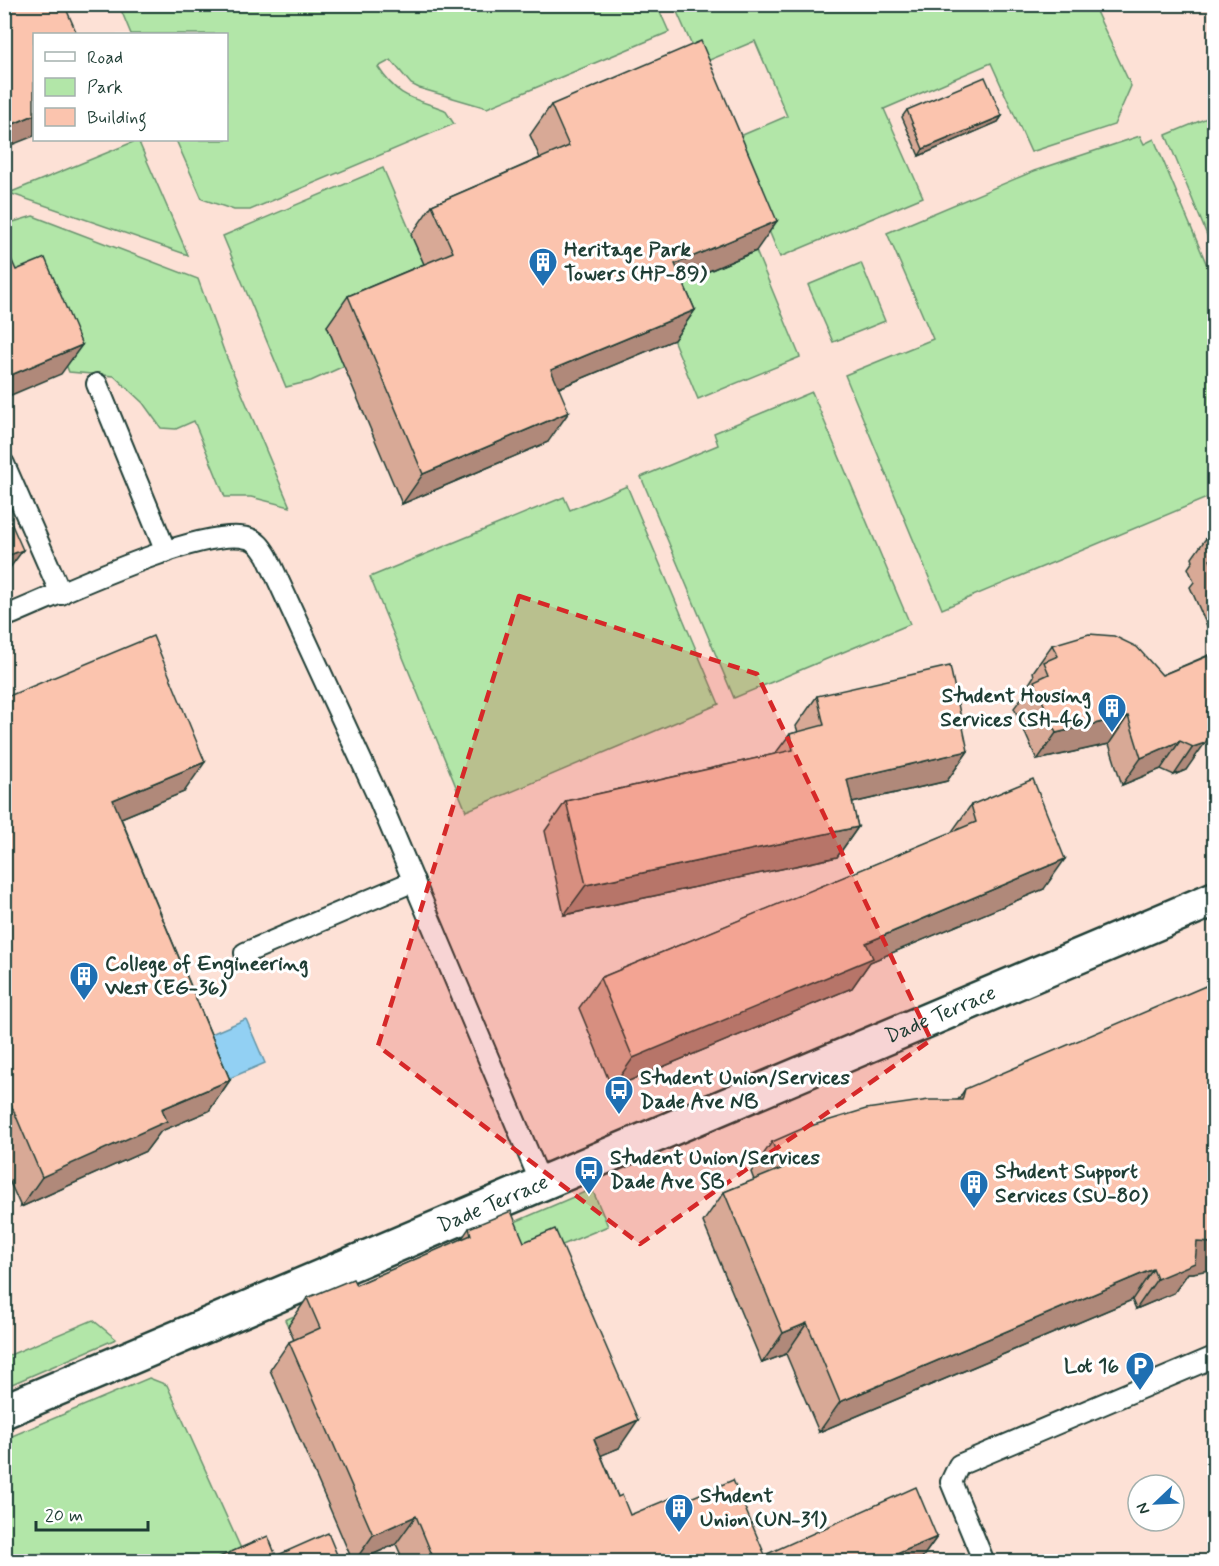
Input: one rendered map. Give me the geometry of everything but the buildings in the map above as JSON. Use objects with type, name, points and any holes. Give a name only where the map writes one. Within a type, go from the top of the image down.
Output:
[{"type":"street","name":"Dade Terrace","points":[[4,1412],[1215,899]]},
{"type":"lane","points":[[97,384],[166,552]]},
{"type":"lane","points":[[4,464],[61,594]]},
{"type":"lane","points":[[4,617],[190,542],[212,537],[248,538],[258,543],[267,556],[292,610],[414,881],[541,1183]]},
{"type":"lane","points":[[245,953],[414,881]]},
{"type":"lane","points":[[984,1562],[951,1482],[959,1465],[1215,1357]]},
{"type":"highlighted area","points":[[519,596],[757,674],[931,1040],[640,1244],[378,1046]]},
{"type":"shaded area","points":[[5,5],[1214,5],[1214,1561],[5,1561]]},
{"type":"green space","points":[[119,5],[657,5],[669,32],[487,108],[411,84],[391,60],[378,67],[392,85],[407,96],[445,110],[454,124],[250,210],[234,210],[202,199],[176,141],[228,141],[228,33],[131,33]]},
{"type":"green space","points":[[674,5],[1093,5],[1131,86],[1114,125],[1031,152],[991,63],[884,109],[923,197],[780,257],[731,140],[787,116],[755,41],[700,64]]},
{"type":"green space","points":[[1214,115],[1214,252],[1166,135]]},
{"type":"green space","points":[[1140,136],[1144,144],[1154,139],[1214,282],[1214,495],[942,609],[845,375],[933,339],[887,233],[1034,171]]},
{"type":"green space","points":[[138,141],[188,255],[9,193]]},
{"type":"green space","points":[[383,168],[432,282],[327,326],[344,366],[311,381],[286,387],[223,236]]},
{"type":"green space","points":[[33,216],[198,279],[224,351],[290,507],[251,497],[225,497],[194,421],[176,429],[161,428],[143,403],[114,376],[69,372],[31,279],[5,267],[4,233],[10,223]]},
{"type":"green space","points":[[756,251],[800,357],[698,399],[654,294]]},
{"type":"green space","points":[[861,263],[885,321],[833,342],[808,285]]},
{"type":"green space","points":[[812,392],[910,624],[734,698],[641,477],[718,445],[714,433]]},
{"type":"green space","points":[[627,486],[719,704],[466,811],[370,577],[564,497],[570,510]]},
{"type":"green space","points":[[592,1189],[608,1226],[536,1256],[288,1326],[285,1320]]},
{"type":"green space","points":[[93,1320],[116,1339],[5,1387],[5,1357]]},
{"type":"green space","points":[[149,1378],[167,1385],[242,1551],[218,1562],[5,1562],[5,1439]]},
{"type":"water","points":[[246,1019],[265,1063],[228,1079],[209,1035]]},
{"type":"place","name":"Heritage Park Towers (HP-89)","points":[[543,288]]},
{"type":"place","name":"Student Housing Services (SH-46)","points":[[1112,734]]},
{"type":"place","name":"College of Engineering West (EG-36)","points":[[84,1002]]},
{"type":"place","name":"Student Union/Services Dade Ave NB","points":[[619,1116]]},
{"type":"place","name":"Student Union/Services Dade Ave SB","points":[[589,1196]]},
{"type":"place","name":"Student Support Services (SU-80)","points":[[974,1210]]},
{"type":"place","name":"Lot 16","points":[[1140,1392]]},
{"type":"place","name":"Student Union (UN-31)","points":[[679,1534]]}]
